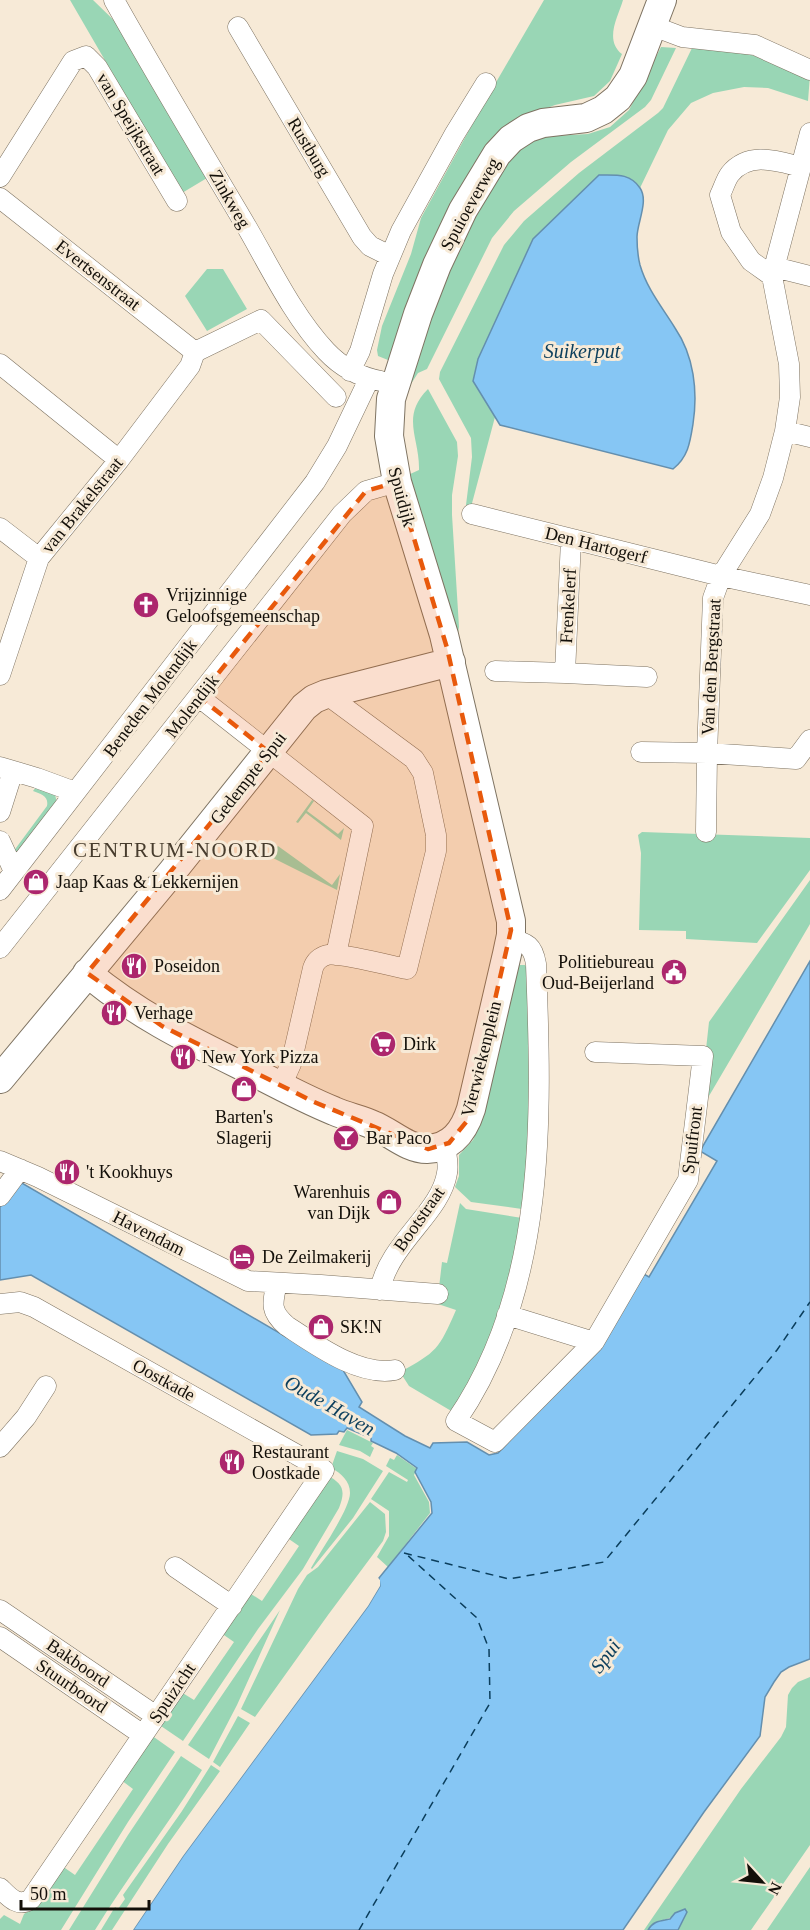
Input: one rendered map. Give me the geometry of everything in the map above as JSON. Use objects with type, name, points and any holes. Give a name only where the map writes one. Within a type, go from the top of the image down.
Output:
[{"type":"street","name":"Zinkweg","points":[[100,0],[108,9],[118,8],[295,308],[327,353],[350,371]]},
{"type":"street","points":[[657,13],[682,37],[755,45],[810,70]]},
{"type":"street","name":"Spuioeverweg","points":[[382,381],[418,314],[437,265],[467,202],[497,154],[511,139],[536,125],[586,118],[612,104],[628,84],[657,13]]},
{"type":"street","name":"Rustburg","points":[[238,27],[362,237],[370,246],[390,256]]},
{"type":"street","name":"van Speijkstraat","points":[[0,177],[73,61],[86,56],[97,67],[177,201]]},
{"type":"street","points":[[382,381],[350,371],[360,351],[390,256],[419,195],[486,83]]},
{"type":"street","name":"Van den Bergstraat","points":[[706,832],[713,598],[721,576],[760,514],[773,478],[785,431],[790,397],[789,364],[773,271],[810,133]]},
{"type":"street","points":[[801,167],[766,158],[745,162],[730,174],[720,195],[731,232],[751,261],[773,271],[810,276]]},
{"type":"street","name":"Evertsenstraat","points":[[0,198],[195,352]]},
{"type":"street","points":[[195,352],[261,320],[336,397]]},
{"type":"street","name":"van Brakelstraat","points":[[0,675],[39,558],[119,460],[190,366],[195,352]]},
{"type":"street","points":[[0,364],[119,460]]},
{"type":"street","name":"Spuidijk","points":[[382,381],[391,456],[388,484],[451,663],[508,904],[511,921],[507,954]]},
{"type":"street","name":"Beneden Molendijk","points":[[0,890],[315,482],[382,381]]},
{"type":"street","points":[[785,431],[810,437]]},
{"type":"street","name":"Molendijk","points":[[9,944],[21,914],[105,816],[342,514],[366,491],[388,484]]},
{"type":"street","name":"Den Hartogerf","points":[[472,514],[721,576],[810,595]]},
{"type":"street","points":[[0,528],[39,558]]},
{"type":"street","name":"Frenkelerf","points":[[565,673],[571,540]]},
{"type":"street","name":"Gedempte Spui","points":[[0,1079],[168,878],[304,707],[314,699],[326,694],[451,663]]},
{"type":"street","points":[[495,671],[647,677]]},
{"type":"street","points":[[281,1086],[291,1064],[314,965],[325,956],[336,955],[407,969],[435,857],[436,840],[423,773],[417,762],[326,694]]},
{"type":"street","points":[[199,697],[363,825],[336,955]]},
{"type":"street","points":[[707,753],[796,759],[810,740]]},
{"type":"street","name":"Van den Bergstraat","points":[[641,752],[707,753]]},
{"type":"street","points":[[0,812],[7,769],[75,792]]},
{"type":"street","points":[[0,841],[15,869]]},
{"type":"street","name":"Spuifront","points":[[507,954],[528,944],[535,957],[540,1086],[538,1139],[524,1251],[507,1315],[491,1358],[456,1421],[495,1442],[594,1342],[688,1180],[703,1056],[595,1052]]},
{"type":"street","name":"Vierwiekenplein","points":[[445,1145],[460,1132],[469,1115],[507,954]]},
{"type":"street","points":[[87,973],[141,1014],[281,1086],[337,1112],[375,1125],[412,1146],[428,1149],[445,1145]]},
{"type":"street","name":"Bootstraat","points":[[380,1290],[385,1272],[396,1252],[443,1186],[448,1167],[445,1145]]},
{"type":"street","name":"Havendam","points":[[0,1161],[242,1279],[258,1283],[380,1290]]},
{"type":"street","points":[[0,1196],[20,1169]]},
{"type":"street","points":[[277,1283],[273,1302],[274,1311],[287,1326],[355,1365],[378,1371],[395,1370]]},
{"type":"street","points":[[380,1290],[438,1294]]},
{"type":"street","name":"Oostkade","points":[[0,1304],[20,1302],[34,1307],[324,1470]]},
{"type":"street","points":[[507,1315],[594,1342]]},
{"type":"street","points":[[0,1447],[26,1417],[46,1386]]},
{"type":"street","name":"Spuizicht","points":[[6,1894],[21,1903],[31,1899],[324,1470]]},
{"type":"street","points":[[175,1568],[232,1606]]},
{"type":"street","name":"Bakboord","points":[[0,1610],[156,1716]]},
{"type":"street","name":"Stuurboord","points":[[0,1637],[143,1735]]},
{"type":"street","points":[[86,1696],[99,1677]]},
{"type":"highlighted area","points":[[397,482],[447,648],[511,930],[467,1121],[449,1143],[428,1149],[314,1102],[162,1026],[87,973],[269,752],[199,697],[366,491]]},
{"type":"green space","points":[[70,0],[93,0],[128,34],[207,178],[182,193]]},
{"type":"green space","points":[[544,0],[623,0],[613,35],[614,42],[622,54],[610,81],[594,96],[555,105],[534,113],[434,247],[388,360],[378,356],[382,326],[411,254],[421,218]]},
{"type":"green space","points":[[661,47],[676,48],[651,100],[645,107],[571,162],[514,211],[492,238],[427,369],[418,373],[409,387],[436,292],[504,157],[537,137],[588,134],[610,127],[629,110]]},
{"type":"green space","points":[[692,48],[734,49],[810,75],[808,101],[768,88],[744,87],[713,93],[691,103],[668,130],[640,188],[631,179],[487,402],[495,417],[471,507],[466,505],[472,457],[471,438],[439,379],[440,372],[504,245],[524,221],[579,173],[663,108]]},
{"type":"green space","points":[[207,269],[223,269],[247,309],[207,331],[185,296]]},
{"type":"green space","points":[[428,389],[457,442],[458,456],[452,495],[459,627],[456,645],[408,475],[419,470],[413,418],[420,399]]},
{"type":"green space","points":[[36,787],[55,794],[57,804],[15,861],[13,852],[47,806],[46,798],[33,791]]},
{"type":"green space","points":[[312,800],[314,801],[307,811],[338,834],[344,828],[341,840],[306,813],[298,823],[296,822]]},
{"type":"green space","points":[[642,832],[810,838],[810,870],[757,943],[686,939],[686,931],[639,930],[641,853],[638,835]]},
{"type":"green space","points":[[278,846],[332,885],[340,874],[337,890],[269,856]]},
{"type":"green space","points":[[810,880],[810,924],[699,1113],[709,1022]]},
{"type":"green space","points":[[519,965],[525,965],[527,969],[531,1108],[522,1209],[471,1202],[455,1187],[459,1176],[459,1155],[473,1140],[481,1122]]},
{"type":"green space","points":[[460,1203],[466,1209],[522,1218],[502,1308],[477,1366],[453,1412],[409,1386],[400,1372],[436,1348],[456,1310],[435,1303],[442,1262],[447,1263]]},
{"type":"green space","points":[[347,1430],[373,1443],[371,1446],[374,1448],[370,1457],[360,1451],[339,1445]]},
{"type":"green space","points":[[337,1451],[363,1459],[383,1471],[353,1518],[312,1569],[349,1500],[350,1489],[347,1481],[331,1468]]},
{"type":"green space","points":[[397,1455],[417,1469],[414,1475],[429,1502],[430,1513],[388,1567],[377,1557],[389,1536],[389,1511],[371,1499],[389,1472],[407,1482],[408,1480],[386,1466],[390,1458],[394,1460]]},
{"type":"green space","points":[[327,1475],[337,1481],[342,1488],[339,1508],[303,1569],[258,1629],[183,1741],[158,1724],[181,1692],[194,1700],[234,1642],[221,1633],[248,1592],[262,1601],[299,1546],[286,1537]]},
{"type":"green space","points":[[370,1502],[385,1514],[386,1532],[383,1541],[255,1717],[241,1709],[298,1589],[307,1575],[318,1567]]},
{"type":"green space","points":[[280,1610],[237,1705],[209,1759],[188,1745]]},
{"type":"green space","points":[[810,1677],[810,1845],[751,1930],[678,1930],[687,1912],[660,1921],[648,1930],[644,1930],[741,1789],[781,1737],[786,1727],[788,1695],[792,1688],[798,1682]]},
{"type":"green space","points":[[238,1716],[250,1723],[220,1767],[213,1762]]},
{"type":"green space","points":[[151,1735],[175,1752],[128,1822],[61,1930],[0,1930],[0,1919],[4,1915],[20,1924],[24,1914],[32,1909],[62,1866],[75,1875],[133,1789],[121,1780]]},
{"type":"green space","points":[[181,1756],[202,1770],[95,1930],[69,1930],[128,1835]]},
{"type":"green space","points":[[211,1765],[220,1771],[168,1844],[112,1930],[101,1930],[115,1907],[118,1909],[125,1899],[123,1895]]},
{"type":"green space","points":[[810,1867],[810,1930],[767,1930]]},
{"type":"water","name":"Suikerput","points":[[599,175],[627,177],[640,188],[643,206],[637,237],[640,265],[651,290],[687,350],[695,387],[692,431],[685,454],[673,469],[500,425],[473,381],[478,359],[533,239]]},
{"type":"water","points":[[810,961],[810,1659],[781,1672],[774,1682],[765,1697],[760,1736],[704,1812],[623,1930],[133,1930],[183,1856],[368,1606],[380,1586],[379,1578],[432,1513],[431,1502],[415,1472],[417,1468],[396,1453],[371,1441],[371,1438],[347,1428],[344,1432],[339,1431],[337,1434],[311,1435],[31,1275],[0,1280],[0,1200],[15,1179],[343,1370],[362,1402],[359,1407],[405,1436],[430,1448],[433,1443],[467,1442],[489,1455],[498,1453],[605,1340],[642,1273],[649,1277],[717,1161],[700,1151]]},
{"type":"water","points":[[685,1909],[687,1912],[678,1930],[648,1930],[655,1923],[670,1919],[675,1913]]},
{"type":"pier","points":[[376,1576],[380,1580],[380,1586],[368,1606],[183,1856],[133,1930],[130,1930],[180,1854],[365,1604],[377,1585]]},
{"type":"ferry route","points":[[404,1553],[509,1579],[604,1562],[777,1350],[810,1302]]},
{"type":"ferry route","points":[[359,1930],[490,1703],[489,1649],[477,1618],[405,1553]]},
{"type":"place","name":"Vrijzinnige Geloofsgemeenschap","points":[[146,605]]},
{"type":"place","name":"Jaap Kaas & Lekkernijen","points":[[36,882]]},
{"type":"place","name":"Poseidon","points":[[134,966]]},
{"type":"place","name":"Politiebureau Oud-Beijerland","points":[[674,972]]},
{"type":"place","name":"Verhage","points":[[114,1013]]},
{"type":"place","name":"Dirk","points":[[383,1044]]},
{"type":"place","name":"New York Pizza","points":[[183,1057]]},
{"type":"place","name":"Barten's Slagerij","points":[[244,1089]]},
{"type":"place","name":"Bar Paco","points":[[346,1138]]},
{"type":"place","name":"'t Kookhuys","points":[[67,1172]]},
{"type":"place","name":"Warenhuis van Dijk","points":[[389,1202]]},
{"type":"place","name":"De Zeilmakerij","points":[[242,1257]]},
{"type":"place","name":"SK!N","points":[[321,1327]]},
{"type":"place","name":"Restaurant Oostkade","points":[[232,1462]]},
{"type":"district","name":"CENTRUM-NOORD","points":[[175,850]]},
{"type":"water label","name":"Oude Haven","points":[[330,1405]]},
{"type":"water label","name":"Spui","points":[[605,1656]]}]
